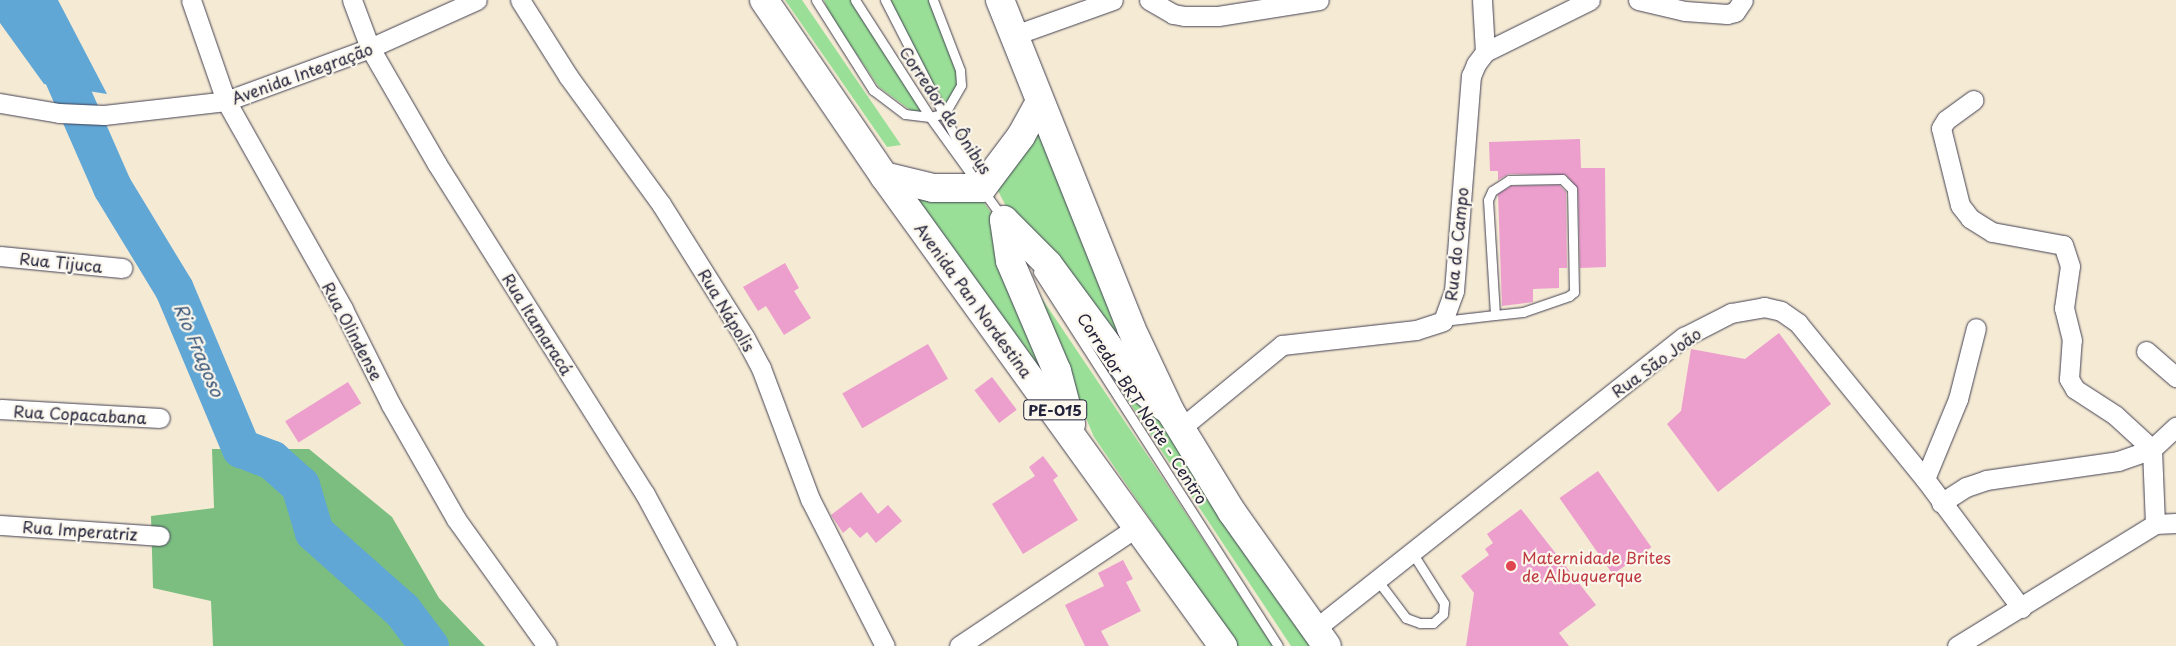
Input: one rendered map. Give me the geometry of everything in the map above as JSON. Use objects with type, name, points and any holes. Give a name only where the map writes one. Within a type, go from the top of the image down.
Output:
[{"type":"highway","name":"Avenida Pan Nordestina","points":[[764,0],[884,176],[1074,436],[1223,646]]},
{"type":"highway","points":[[1000,0],[1039,104],[1131,328],[1175,420],[1232,512],[1321,638]]},
{"type":"highway","points":[[884,176],[947,189],[981,187],[1021,136],[1039,104]]},
{"type":"highway","points":[[1004,220],[1048,264],[1137,385],[1175,420]]},
{"type":"highway","points":[[1004,220],[1010,261],[1057,371],[1074,436]]},
{"type":"street","name":"Rua Olindense","points":[[191,0],[226,102],[343,309],[391,405],[456,519],[547,646]]},
{"type":"street","name":"Rua Itamaracá","points":[[352,0],[370,48],[437,164],[645,494],[728,646]]},
{"type":"street","name":"Avenida Integração","points":[[0,102],[59,112],[104,115],[226,102],[370,48],[477,0]]},
{"type":"street","name":"Rua Nápolis","points":[[520,0],[568,76],[660,204],[746,338],[761,368],[810,500],[885,646]]},
{"type":"street","points":[[1012,36],[1113,0]]},
{"type":"street","points":[[1148,0],[1173,14],[1218,16],[1319,0]]},
{"type":"street","points":[[1482,0],[1485,52],[1590,0]]},
{"type":"street","points":[[1638,0],[1685,10],[1727,14],[1735,12],[1743,0]]},
{"type":"street","name":"Rua do Campo","points":[[1175,420],[1282,345],[1416,330],[1443,321],[1454,291],[1471,76],[1485,52]]},
{"type":"street","points":[[1974,100],[1946,120],[1941,128],[1960,205],[1970,218],[1992,232],[2063,245],[2070,266],[2064,308],[2072,340],[2069,379],[2075,389],[2115,415],[2152,449],[2155,524]]},
{"type":"street","name":"Rua Tijuca","points":[[0,256],[122,268]]},
{"type":"street","name":"Rua São João","points":[[1321,638],[1378,581],[1646,365],[1707,325],[1750,308],[1781,311],[1798,323],[1925,478],[2016,611]]},
{"type":"street","points":[[1925,478],[1958,398],[1976,328]]},
{"type":"street","points":[[2146,351],[2176,377]]},
{"type":"street","name":"Rua Copacabana","points":[[0,409],[160,418]]},
{"type":"street","points":[[1941,503],[1966,487],[1986,480],[2118,461],[2152,449],[2176,426]]},
{"type":"street","points":[[1957,646],[2155,524],[2176,523]]},
{"type":"street","name":"Rua Imperatriz","points":[[0,525],[160,536]]},
{"type":"street","points":[[959,646],[1138,526]]},
{"type":"lane","points":[[816,0],[873,90],[905,114],[930,117],[944,113],[961,84],[960,70],[933,0]]},
{"type":"lane","name":"Corredor de Ônibus","points":[[855,0],[930,117],[981,187]]},
{"type":"lane","name":"Corredor de Ônibus","points":[[884,0],[981,187]]},
{"type":"lane","points":[[1443,321],[1522,312],[1569,296],[1574,292],[1572,189],[1562,179],[1509,180],[1492,191],[1488,200],[1495,315]]},
{"type":"lane","name":"Corredor BRT Norte - Centro","points":[[981,187],[1278,646]]},
{"type":"lane","points":[[1378,581],[1406,618],[1420,623],[1433,622],[1443,614],[1444,603],[1413,554]]},
{"type":"green space","points":[[785,0],[802,0],[901,145],[887,147]]},
{"type":"green space","points":[[824,0],[855,0],[925,109],[917,115],[879,87],[829,14]]},
{"type":"green space","points":[[885,0],[933,0],[961,85],[945,113]]},
{"type":"green space","points":[[1044,116],[1136,362],[1007,208],[996,187]]},
{"type":"green space","points":[[900,187],[980,197],[999,224],[1059,401]]},
{"type":"green space","points":[[1024,272],[1273,646],[1237,646],[1094,437]]},
{"type":"green space","points":[[1100,358],[1166,419],[1317,646],[1291,646]]},
{"type":"green space","points":[[212,449],[309,449],[392,517],[439,598],[485,646],[213,646],[211,601],[153,588],[151,516],[214,508]]},
{"type":"water","points":[[0,0],[58,0],[107,94],[44,84],[0,23]]},
{"type":"building","points":[[1580,139],[1581,168],[1605,168],[1606,267],[1580,268],[1578,189],[1566,175],[1509,174],[1498,180],[1498,171],[1490,171],[1489,142]]},
{"type":"building","points":[[1559,185],[1566,192],[1567,268],[1559,268],[1559,288],[1533,289],[1533,302],[1502,306],[1498,194],[1511,186]]},
{"type":"building","points":[[785,263],[799,288],[794,291],[811,318],[784,335],[766,306],[758,311],[743,287]]},
{"type":"building","points":[[1779,333],[1831,404],[1718,492],[1667,424],[1681,411],[1691,349],[1745,359]]},
{"type":"building","points":[[928,344],[948,379],[862,428],[842,394]]},
{"type":"building","points":[[992,377],[1017,410],[999,423],[974,390]]},
{"type":"building","points":[[348,382],[361,403],[298,442],[285,421]]},
{"type":"building","points":[[1043,456],[1058,476],[1053,480],[1078,520],[1023,554],[992,504],[1035,476],[1029,467]]},
{"type":"building","points":[[1598,471],[1651,547],[1613,574],[1559,498]]},
{"type":"building","points":[[861,492],[878,514],[888,505],[902,521],[876,543],[867,532],[860,538],[850,527],[843,533],[831,515]]},
{"type":"building","points":[[1521,509],[1596,605],[1559,633],[1569,646],[1466,646],[1474,593],[1461,576],[1489,555],[1485,549],[1493,543],[1487,534]]},
{"type":"building","points":[[1123,560],[1133,579],[1126,582],[1141,611],[1101,631],[1109,646],[1085,646],[1065,605],[1104,586],[1098,573]]},
{"type":"waterway","name":"Rio Fragoso","points":[[30,0],[112,187],[174,289],[241,448],[272,460],[300,485],[314,532],[402,610],[429,646]]},
{"type":"place","name":"Maternidade Brites de Albuquerque","points":[[1511,566]]}]
